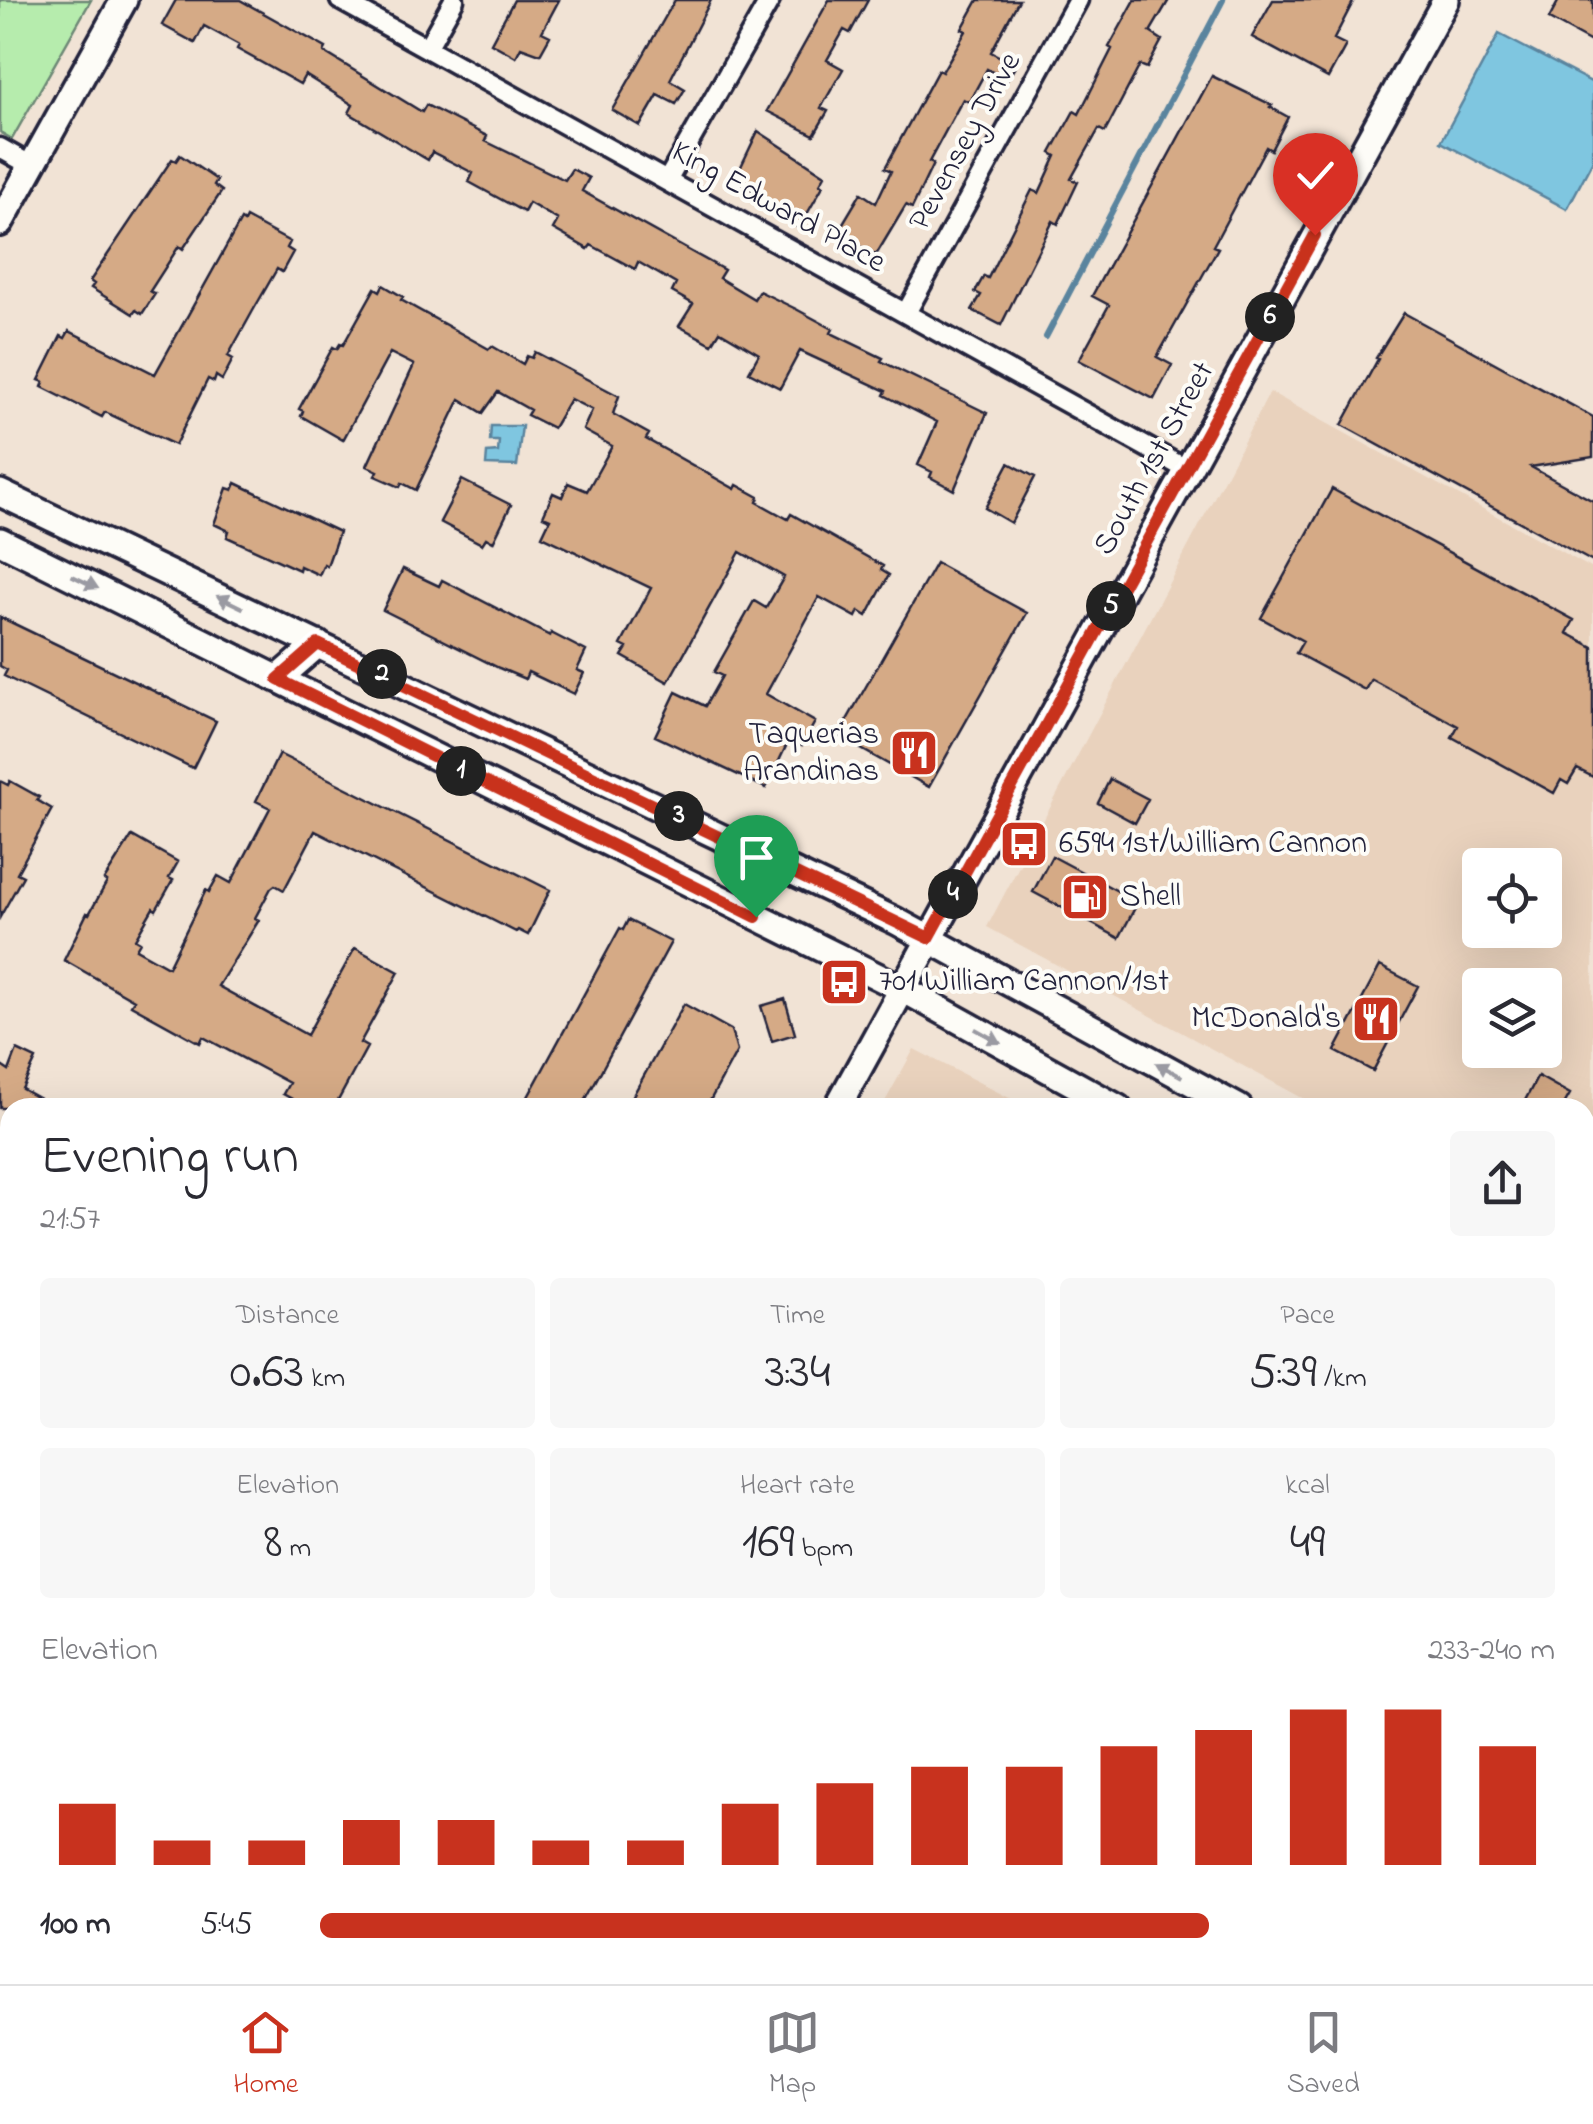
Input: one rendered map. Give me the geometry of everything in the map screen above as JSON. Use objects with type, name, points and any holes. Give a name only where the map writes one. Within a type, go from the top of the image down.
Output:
[{"type":"main road","points":[[0,223],[124,0]]},
{"type":"main road","name":"South 1st Street","points":[[842,1098],[1446,0]]},
{"type":"main road","points":[[0,492],[929,938],[1221,1098]]},
{"type":"main road","points":[[0,542],[903,989],[1100,1098]]},
{"type":"main road","points":[[278,679],[318,644]]},
{"type":"street","name":"King Edward Place","points":[[340,0],[1186,470]]},
{"type":"street","points":[[427,48],[454,0]]},
{"type":"street","points":[[667,181],[770,0]]},
{"type":"street","name":"Pevensey Drive","points":[[906,313],[1078,0]]},
{"type":"street","points":[[0,148],[32,166]]},
{"type":"shaded area","points":[[1270,392],[1593,569],[1593,1098],[1302,1098],[987,927]]},
{"type":"shaded area","points":[[914,1049],[1009,1098],[887,1098]]},
{"type":"green space","points":[[0,0],[91,0],[12,139],[0,132]]},
{"type":"water","points":[[1499,34],[1593,83],[1593,160],[1567,209],[1441,142]]},
{"type":"water","points":[[491,426],[522,426],[517,466],[486,465],[487,453],[498,452],[499,441],[490,441]]},
{"type":"building","points":[[176,0],[240,0],[326,48],[324,52],[422,112],[426,105],[487,136],[485,141],[565,180],[572,169],[589,178],[582,191],[724,270],[719,278],[754,299],[759,291],[796,309],[833,329],[831,333],[883,358],[881,361],[987,413],[954,490],[930,477],[932,472],[918,465],[937,422],[884,395],[886,391],[800,351],[780,388],[749,372],[759,354],[720,331],[712,344],[679,326],[693,304],[672,292],[676,284],[638,262],[635,269],[591,245],[588,249],[553,229],[558,220],[529,203],[524,212],[469,182],[473,173],[432,152],[428,160],[349,113],[353,105],[305,75],[300,84],[204,26],[195,43],[162,25]]},
{"type":"building","points":[[514,0],[559,0],[542,32],[550,36],[540,54],[521,47],[516,57],[491,43]]},
{"type":"building","points":[[675,0],[711,0],[670,80],[685,89],[676,104],[658,95],[640,126],[612,110]]},
{"type":"building","points":[[829,0],[868,0],[850,33],[844,30],[827,60],[843,69],[821,108],[828,111],[814,135],[767,111]]},
{"type":"building","points":[[978,0],[1019,0],[991,52],[1016,65],[1007,80],[987,69],[969,102],[963,99],[929,162],[933,164],[912,208],[906,205],[876,255],[845,238],[848,233],[840,228],[861,193],[876,203],[891,171],[885,168],[938,70],[942,72],[966,31],[962,29]]},
{"type":"building","points":[[1135,0],[1169,0],[1150,32],[1162,40],[1147,68],[1140,65],[1105,132],[1099,129],[1071,179],[1078,182],[1058,224],[1053,221],[1001,325],[972,310],[981,295],[975,292],[984,276],[988,278],[1032,190],[1039,193],[1056,156],[1051,153],[1074,111],[1079,114]]},
{"type":"building","points":[[1273,0],[1354,0],[1334,39],[1346,45],[1328,78],[1252,37]]},
{"type":"building","points":[[1559,0],[1593,0],[1593,43],[1549,19]]},
{"type":"building","points":[[1212,76],[1288,117],[1271,150],[1266,147],[1213,246],[1218,248],[1157,357],[1172,365],[1154,399],[1079,360],[1109,305],[1092,296]]},
{"type":"building","points":[[758,131],[825,175],[820,184],[823,186],[799,228],[777,216],[782,208],[735,179]]},
{"type":"building","points":[[180,155],[217,180],[214,185],[222,191],[183,249],[179,246],[150,291],[155,294],[142,314],[136,310],[133,314],[91,288],[94,284],[90,281],[172,159],[176,161]]},
{"type":"building","points":[[246,218],[290,242],[287,248],[293,252],[282,272],[277,269],[254,309],[228,356],[233,359],[222,380],[216,376],[214,382],[208,379],[175,445],[105,412],[102,417],[42,387],[44,382],[39,380],[61,336],[65,338],[69,331],[155,374],[241,220]]},
{"type":"building","points":[[383,285],[403,297],[401,300],[489,349],[492,346],[523,364],[535,352],[619,396],[613,414],[649,434],[646,439],[735,489],[737,485],[759,497],[757,502],[788,519],[791,514],[883,566],[881,570],[889,575],[867,616],[859,611],[856,617],[819,597],[766,694],[815,722],[802,745],[790,738],[766,788],[655,736],[676,692],[705,706],[722,676],[714,672],[754,601],[766,608],[784,577],[740,552],[668,682],[622,656],[627,648],[621,645],[651,588],[542,536],[550,519],[543,516],[553,493],[562,497],[568,483],[587,491],[612,446],[583,430],[592,410],[570,399],[553,428],[527,415],[530,410],[498,392],[483,413],[460,399],[416,490],[375,476],[378,471],[367,466],[414,365],[390,353],[343,440],[301,416],[303,411],[299,409],[333,347],[343,345],[375,288],[380,291]]},
{"type":"building","points":[[1404,313],[1593,417],[1593,457],[1531,467],[1593,501],[1593,562],[1342,425]]},
{"type":"building","points":[[1009,463],[1035,477],[1011,523],[985,508]]},
{"type":"building","points":[[462,480],[511,505],[493,542],[486,538],[482,544],[440,522]]},
{"type":"building","points":[[236,483],[339,532],[327,566],[324,564],[319,575],[300,566],[299,570],[227,537],[229,531],[214,524],[227,488],[233,490]]},
{"type":"building","points":[[1332,489],[1574,620],[1567,633],[1593,647],[1593,777],[1577,769],[1568,784],[1561,780],[1554,793],[1452,737],[1458,726],[1371,679],[1365,690],[1296,653],[1303,641],[1261,618]]},
{"type":"building","points":[[936,563],[1027,613],[929,787],[838,736]]},
{"type":"building","points":[[403,569],[439,586],[442,580],[586,651],[577,670],[584,673],[574,694],[528,672],[525,679],[499,668],[383,610]]},
{"type":"building","points":[[0,617],[216,721],[193,768],[4,676],[7,670],[0,666]]},
{"type":"building","points":[[279,754],[550,890],[528,935],[516,932],[315,831],[284,890],[275,885],[271,888],[255,918],[259,920],[218,986],[307,1035],[355,948],[399,972],[360,1043],[367,1047],[339,1098],[290,1098],[283,1094],[289,1083],[203,1037],[200,1043],[131,1005],[134,1000],[64,960],[107,882],[104,880],[132,836],[178,862],[169,878],[173,880],[135,939],[140,942],[136,949],[168,967],[206,890],[209,892],[218,876],[231,883],[270,808],[256,801]]},
{"type":"building","points":[[1110,779],[1148,799],[1135,823],[1098,803]]},
{"type":"building","points":[[0,781],[8,785],[10,781],[52,809],[17,873],[23,876],[0,917]]},
{"type":"building","name":"Shell","points":[[1052,856],[1138,902],[1119,938],[1033,892]]},
{"type":"building","points":[[628,920],[671,942],[586,1098],[527,1098],[620,928],[623,930]]},
{"type":"building","name":"McDonald's","points":[[1380,966],[1418,986],[1373,1071],[1335,1051]]},
{"type":"building","points":[[785,999],[795,1034],[772,1041],[761,1006]]},
{"type":"building","points":[[684,1004],[731,1030],[737,1051],[711,1098],[632,1098]]},
{"type":"building","points":[[17,1050],[36,1059],[22,1089],[38,1098],[0,1098],[0,1065],[9,1071]]},
{"type":"building","points":[[1538,1076],[1570,1094],[1568,1098],[1526,1098]]},
{"type":"waterway","points":[[1046,337],[1223,0]]},
{"type":"place","name":"Taquerias Arandinas","points":[[914,753]]},
{"type":"place","name":"6594 1st/William Cannon","points":[[1024,844]]},
{"type":"place","name":"Shell","points":[[1085,897]]},
{"type":"place","name":"701 William Cannon/1st","points":[[844,982]]},
{"type":"place","name":"McDonald's","points":[[1376,1019]]},
{"type":"route","points":[[756,917],[278,679],[318,644],[929,938],[1315,235]]}]
